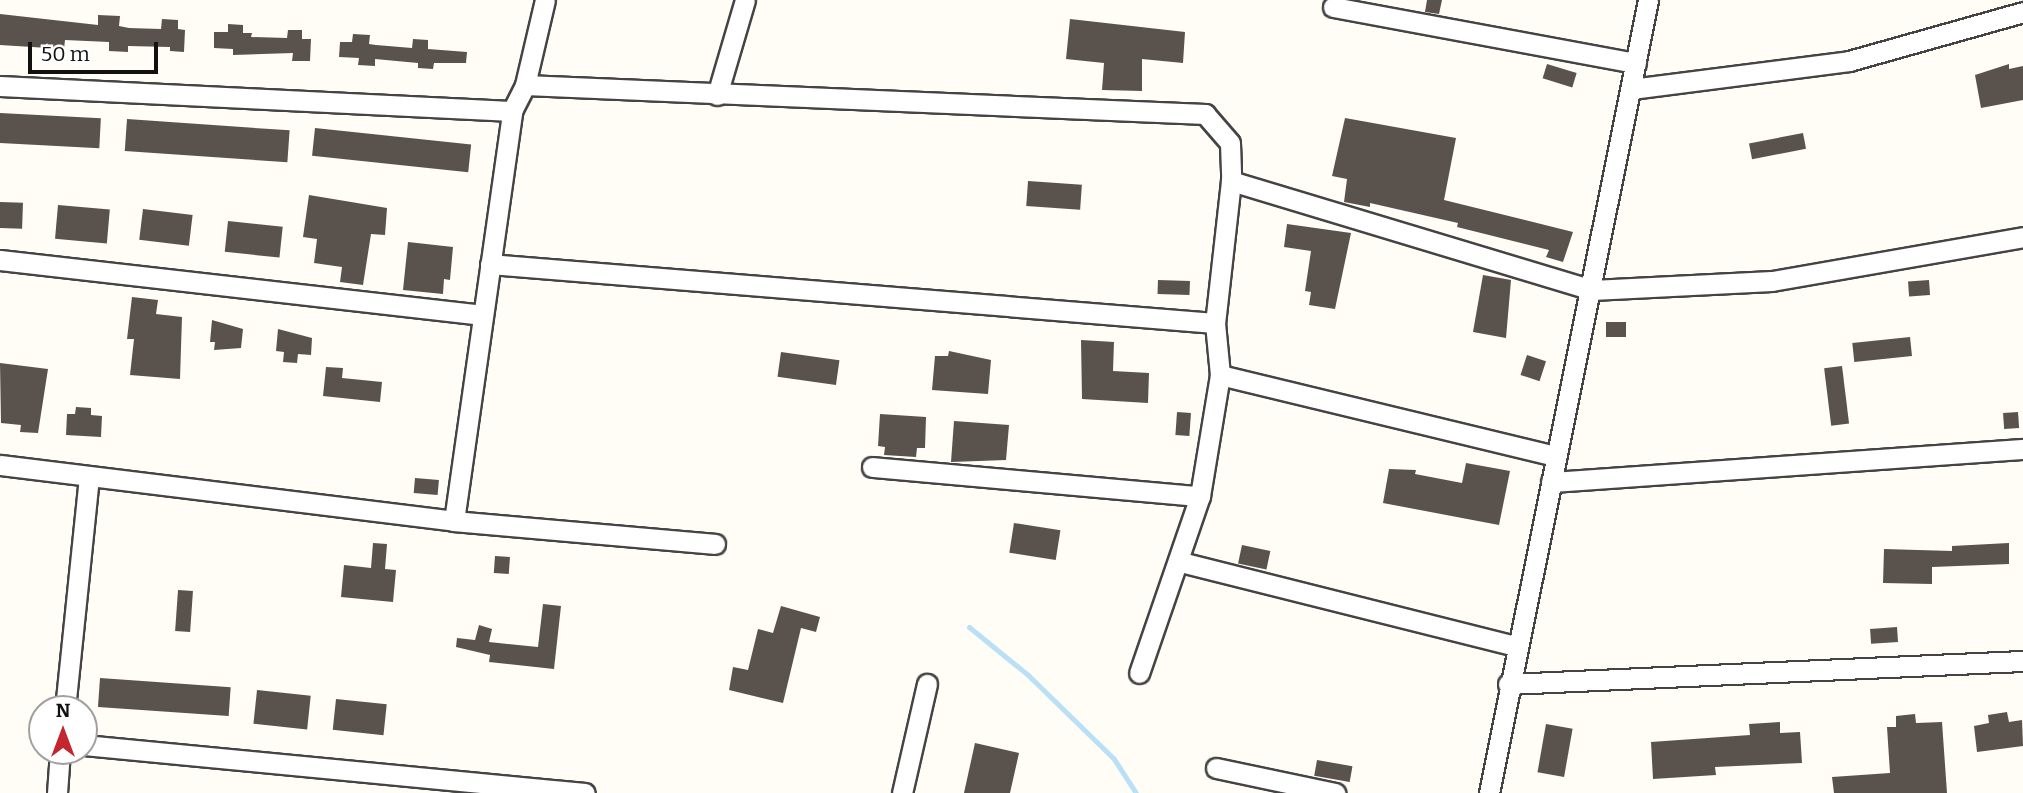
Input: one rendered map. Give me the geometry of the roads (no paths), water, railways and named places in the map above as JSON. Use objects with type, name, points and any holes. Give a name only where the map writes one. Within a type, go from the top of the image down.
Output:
[{"type":"street","points":[[454,521],[481,315],[512,111],[525,85],[545,0]]},
{"type":"street","points":[[717,95],[745,0]]},
{"type":"street","points":[[1489,793],[1508,684],[1592,290],[1648,0]]},
{"type":"street","points":[[1333,7],[1636,63]]},
{"type":"street","points":[[1632,89],[1849,61],[2023,12]]},
{"type":"street","points":[[525,85],[1205,114],[1230,143],[1231,181],[1215,323],[1220,375],[1200,496],[1181,562],[1139,673]]},
{"type":"street","points":[[0,86],[512,111]]},
{"type":"street","points":[[1231,181],[1592,290],[1772,281],[2023,237]]},
{"type":"street","points":[[0,260],[481,315]]},
{"type":"street","points":[[490,264],[1215,323]]},
{"type":"street","points":[[1220,375],[1556,456]]},
{"type":"street","points":[[1551,482],[2023,449]]},
{"type":"street","points":[[0,466],[454,521],[715,544]]},
{"type":"street","points":[[872,467],[1200,496]]},
{"type":"street","points":[[66,695],[89,478]]},
{"type":"street","points":[[1181,562],[1516,646]]},
{"type":"street","points":[[1508,684],[2023,661]]},
{"type":"street","points":[[902,793],[927,684]]},
{"type":"street","points":[[98,746],[585,793]]},
{"type":"street","points":[[57,793],[59,765]]},
{"type":"street","points":[[1216,768],[1335,793]]},
{"type":"waterway","points":[[969,627],[1028,675],[1114,759],[1136,793]]}]
